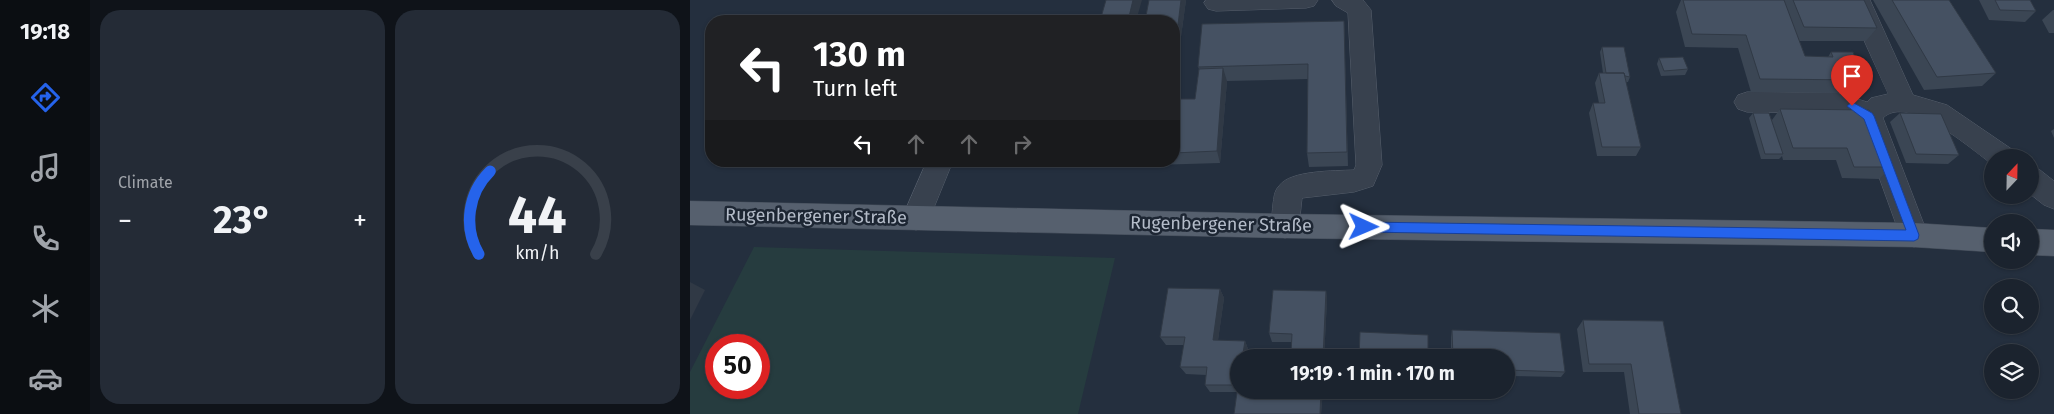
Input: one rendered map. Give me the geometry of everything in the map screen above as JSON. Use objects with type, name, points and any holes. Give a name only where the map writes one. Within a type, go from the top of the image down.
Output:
[{"type":"main road","name":"Rugenbergener Straße","points":[[690,213],[1285,226],[1914,235],[1984,239]]},
{"type":"main road","points":[[2039,242],[2054,243]]},
{"type":"lane","points":[[1216,3],[1306,0]]},
{"type":"lane","points":[[1285,226],[1288,194],[1295,187],[1354,182],[1363,178],[1369,165],[1359,10],[1344,0]]},
{"type":"lane","points":[[1858,0],[1904,102]]},
{"type":"lane","points":[[1748,102],[1838,103],[1852,106],[1869,116],[1914,235]]},
{"type":"lane","points":[[1869,116],[1880,105],[1904,102],[1938,112],[1991,149]]},
{"type":"lane","points":[[916,218],[937,167]]},
{"type":"lane","points":[[2039,185],[2054,197]]},
{"type":"green space","points":[[754,247],[1115,258],[1078,414],[690,414],[690,372],[705,343],[705,399],[770,399],[770,334],[709,334]]},
{"type":"building","points":[[1106,0],[1133,0],[1129,15],[1102,15]]},
{"type":"building","points":[[1149,0],[1181,0],[1179,15],[1146,15]]},
{"type":"building","points":[[1683,0],[1784,0],[1805,56],[1833,57],[1831,52],[1853,52],[1865,80],[1760,79],[1746,35],[1692,34]]},
{"type":"building","points":[[1793,0],[1864,0],[1877,28],[1804,27]]},
{"type":"building","points":[[1892,0],[1949,0],[1996,73],[1937,77]]},
{"type":"building","points":[[1995,0],[2030,0],[2036,11],[2000,10]]},
{"type":"building","points":[[1344,21],[1347,152],[1307,153],[1308,64],[1198,67],[1202,24]]},
{"type":"building","points":[[1602,47],[1624,47],[1630,77],[1625,76],[1624,73],[1606,73]]},
{"type":"building","points":[[1683,57],[1688,69],[1664,71],[1659,58]]},
{"type":"building","points":[[1223,68],[1217,151],[1180,153],[1180,99],[1195,99],[1199,69]]},
{"type":"building","points":[[1599,73],[1624,73],[1641,147],[1602,147],[1593,103],[1605,103]]},
{"type":"building","points":[[1780,109],[1869,110],[1892,167],[1854,167],[1847,148],[1793,148]]},
{"type":"building","points":[[1753,113],[1769,113],[1783,154],[1765,154]]},
{"type":"building","points":[[1900,113],[1941,114],[1959,155],[1916,154]]},
{"type":"building","points":[[1168,288],[1220,289],[1213,340],[1245,341],[1244,349],[1230,349],[1230,385],[1205,385],[1207,367],[1180,367],[1185,337],[1160,337]]},
{"type":"building","points":[[1273,290],[1326,291],[1323,349],[1291,349],[1292,334],[1269,333]]},
{"type":"building","points":[[1583,320],[1663,321],[1681,414],[1639,414],[1631,364],[1589,364]]},
{"type":"building","points":[[1452,330],[1560,333],[1565,372],[1515,370],[1515,349],[1453,349]]},
{"type":"building","points":[[1360,332],[1428,335],[1428,349],[1359,349]]},
{"type":"building","points":[[1236,399],[1321,399],[1320,414],[1234,414]]},
{"type":"route","points":[[1364,227],[1914,235],[1869,116],[1852,106]]}]
